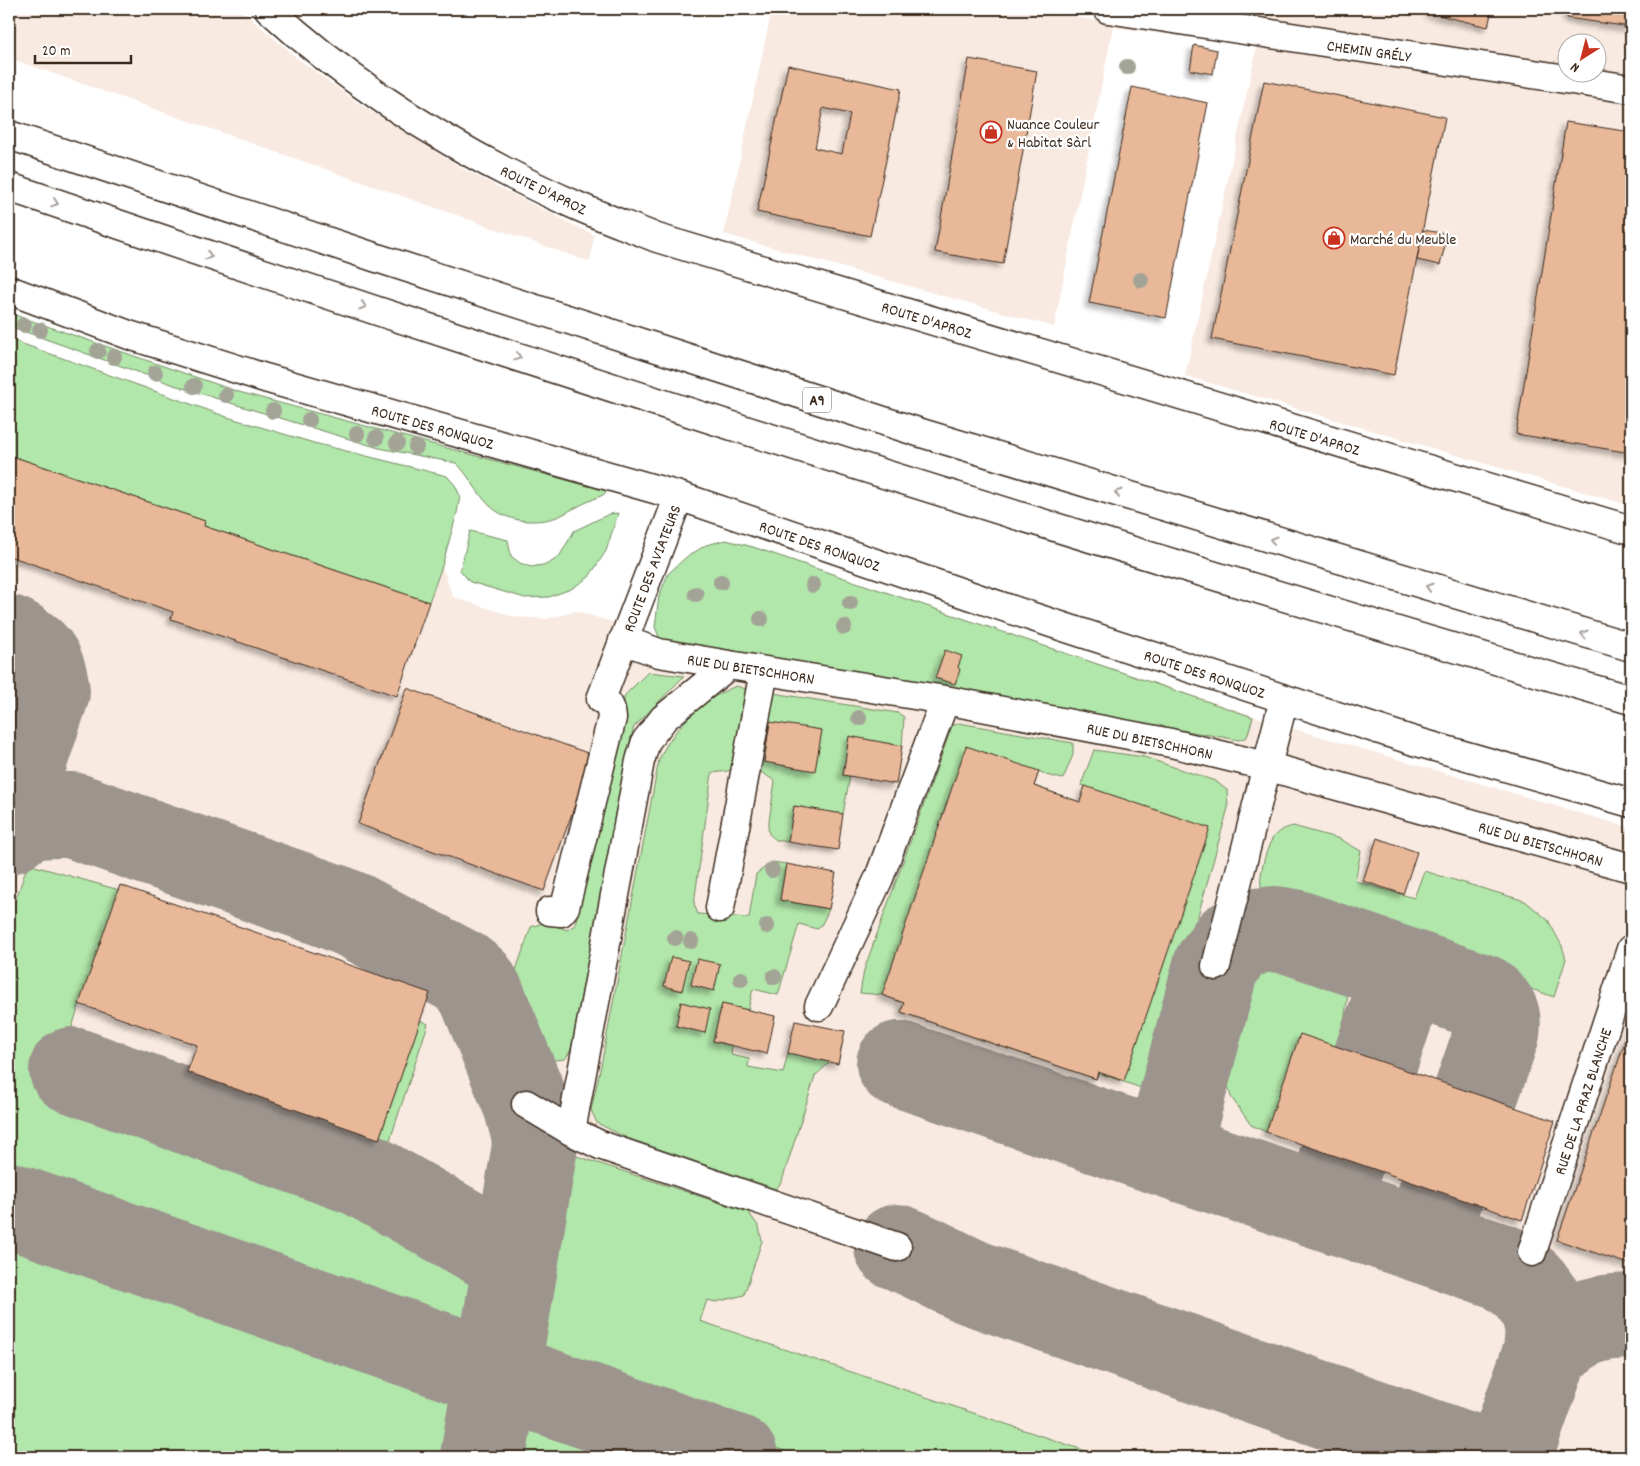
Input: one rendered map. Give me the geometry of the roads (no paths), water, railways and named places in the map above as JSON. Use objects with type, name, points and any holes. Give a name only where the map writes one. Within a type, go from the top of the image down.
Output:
[{"type":"main road","name":"ROUTE D'APROZ","points":[[269,9],[343,69],[448,141],[536,187],[577,206],[657,238],[1631,530]]},
{"type":"main road","name":"CHEMIN GRÉLY","points":[[1108,9],[1631,89]]},
{"type":"main road","name":"A9","points":[[9,135],[374,257],[909,430],[1631,647]]},
{"type":"main road","points":[[9,187],[195,251],[763,436],[1157,558],[1631,700]]},
{"type":"main road","name":"ROUTE DES RONQUOZ","points":[[9,290],[129,335],[265,378],[679,496],[1023,614],[1414,740],[1631,802]]},
{"type":"main road","name":"ROUTE DES AVIATEURS","points":[[659,653],[620,647],[679,496]]},
{"type":"main road","points":[[550,911],[561,912],[565,907],[612,718],[611,708],[606,701],[601,699],[620,647]]},
{"type":"main road","name":"RUE DU BIETSCHHORN","points":[[659,653],[945,700],[1171,744],[1266,766],[1631,868]]},
{"type":"main road","points":[[570,1131],[640,762],[646,741],[664,718],[729,665]]},
{"type":"main road","points":[[720,908],[764,671]]},
{"type":"main road","points":[[1216,966],[1284,698]]},
{"type":"main road","points":[[819,1006],[880,878],[945,700]]},
{"type":"main road","name":"RUE DE LA PRAZ BLANCHE","points":[[1532,1252],[1631,949]]},
{"type":"main road","points":[[526,1104],[570,1131],[600,1145],[898,1247]]},
{"type":"place","name":"Nuance Couleur & Habitat Sàrl","points":[[991,132]]},
{"type":"place","name":"Marché du Meuble","points":[[1334,238]]}]
